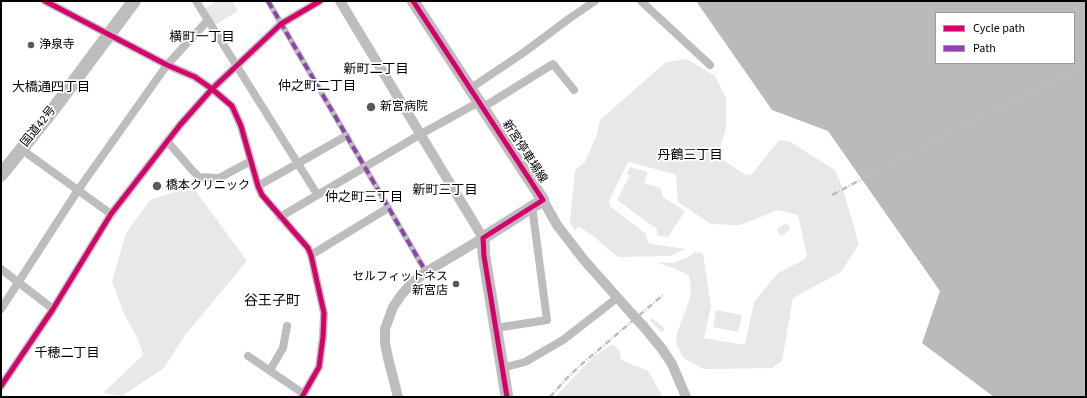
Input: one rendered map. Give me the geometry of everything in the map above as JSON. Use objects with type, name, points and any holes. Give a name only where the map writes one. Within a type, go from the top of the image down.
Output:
[{"type":"highway","name":"国道42号","points":[[1,175],[52,111],[134,1]]},
{"type":"main road","name":"新宮停車場線","points":[[413,1],[543,200],[483,238]]},
{"type":"main road","points":[[483,238],[484,256],[507,397]]},
{"type":"street","points":[[45,1],[57,4],[109,35],[167,65],[195,77],[232,106],[241,126],[258,186],[262,195],[308,248],[311,255],[324,313],[323,337],[319,367],[303,395],[270,370],[248,356]]},
{"type":"street","points":[[196,1],[316,194]]},
{"type":"street","points":[[268,1],[426,272]]},
{"type":"street","points":[[1,386],[53,309],[111,214],[167,141],[212,89],[281,24],[320,1]]},
{"type":"street","points":[[340,1],[483,238],[426,272],[407,288],[398,299],[388,318],[385,329],[385,343],[398,397]]},
{"type":"street","points":[[471,88],[523,53],[595,1]]},
{"type":"street","points":[[642,1],[710,65]]},
{"type":"street","points":[[1,309],[78,190],[167,65],[208,20]]},
{"type":"street","points":[[280,217],[316,194],[421,134],[481,105],[553,64],[574,90]]},
{"type":"street","points":[[258,186],[346,136]]},
{"type":"street","points":[[167,141],[199,177],[219,178],[251,161]]},
{"type":"street","points":[[21,149],[111,214]]},
{"type":"street","points":[[543,200],[557,225],[584,260],[662,349],[672,364],[686,397]]},
{"type":"street","points":[[496,328],[547,320],[532,206]]},
{"type":"street","points":[[311,255],[388,208]]},
{"type":"street","points":[[1,270],[53,309]]},
{"type":"street","points":[[502,368],[525,362],[563,340],[617,298]]},
{"type":"street","points":[[270,370],[283,348],[288,326]]},
{"type":"shaded area","points":[[217,1],[232,1],[238,11],[213,26],[203,10]]},
{"type":"shaded area","points":[[696,1],[1086,1],[1086,397],[994,397],[922,343],[940,291],[828,131],[772,110]]},
{"type":"shaded area","points":[[687,59],[715,76],[726,98],[726,128],[718,154],[720,158],[746,175],[752,174],[779,140],[789,141],[835,170],[842,186],[859,244],[841,272],[793,298],[782,361],[772,368],[704,369],[683,358],[676,343],[677,333],[690,298],[691,288],[689,276],[683,272],[656,262],[673,263],[691,256],[694,252],[703,254],[711,306],[704,338],[745,345],[754,302],[778,273],[805,259],[807,255],[798,215],[778,210],[740,225],[711,224],[678,202],[676,176],[674,174],[628,162],[609,201],[610,206],[646,234],[647,241],[651,244],[686,249],[670,256],[619,257],[581,228],[578,227],[575,231],[570,223],[575,170],[585,162],[597,134],[600,120],[666,62]]},
{"type":"shaded area","points":[[630,167],[648,172],[644,183],[660,188],[663,197],[685,211],[668,237],[657,235],[657,229],[617,200],[630,175],[627,174]]},
{"type":"shaded area","points":[[192,186],[247,261],[185,335],[164,368],[122,396],[103,393],[143,355],[138,339],[124,314],[112,281],[126,233],[150,200]]},
{"type":"shaded area","points":[[786,223],[790,226],[789,230],[782,236],[777,231],[778,228]]},
{"type":"shaded area","points":[[716,310],[742,315],[738,332],[713,327]]},
{"type":"shaded area","points":[[652,318],[664,328],[662,332],[650,321]]},
{"type":"shaded area","points":[[613,344],[620,351],[621,360],[648,371],[663,397],[555,397],[594,356]]},
{"type":"railway","points":[[832,195],[953,131],[1086,64]]},
{"type":"railway","points":[[550,397],[583,363],[663,295]]},
{"type":"marked path","points":[[268,1],[426,272]]},
{"type":"cycle path","points":[[45,1],[167,65],[195,77],[232,106],[241,126],[258,186],[262,195],[308,248],[311,255],[324,313],[323,337],[319,367],[302,397]]},
{"type":"cycle path","points":[[1,386],[53,309],[111,214],[180,125],[212,89],[281,24],[320,1]]},
{"type":"cycle path","points":[[413,1],[543,200],[483,238],[484,256],[507,397]]},
{"type":"place","name":"浄泉寺","points":[[31,45]]},
{"type":"place","name":"新宮病院","points":[[371,107]]},
{"type":"place","name":"橋本クリニック","points":[[157,186]]},
{"type":"place","name":"セルフィットネス 新宮店","points":[[456,284]]},
{"type":"district","name":"横町一丁目","points":[[202,38]]},
{"type":"district","name":"新町二丁目","points":[[376,70]]},
{"type":"district","name":"仲之町二丁目","points":[[317,87]]},
{"type":"district","name":"大橋通四丁目","points":[[51,88]]},
{"type":"district","name":"丹鶴三丁目","points":[[690,156]]},
{"type":"district","name":"新町三丁目","points":[[445,191]]},
{"type":"district","name":"仲之町三丁目","points":[[364,198]]},
{"type":"district","name":"谷王子町","points":[[272,302]]},
{"type":"district","name":"千穂二丁目","points":[[67,354]]}]
